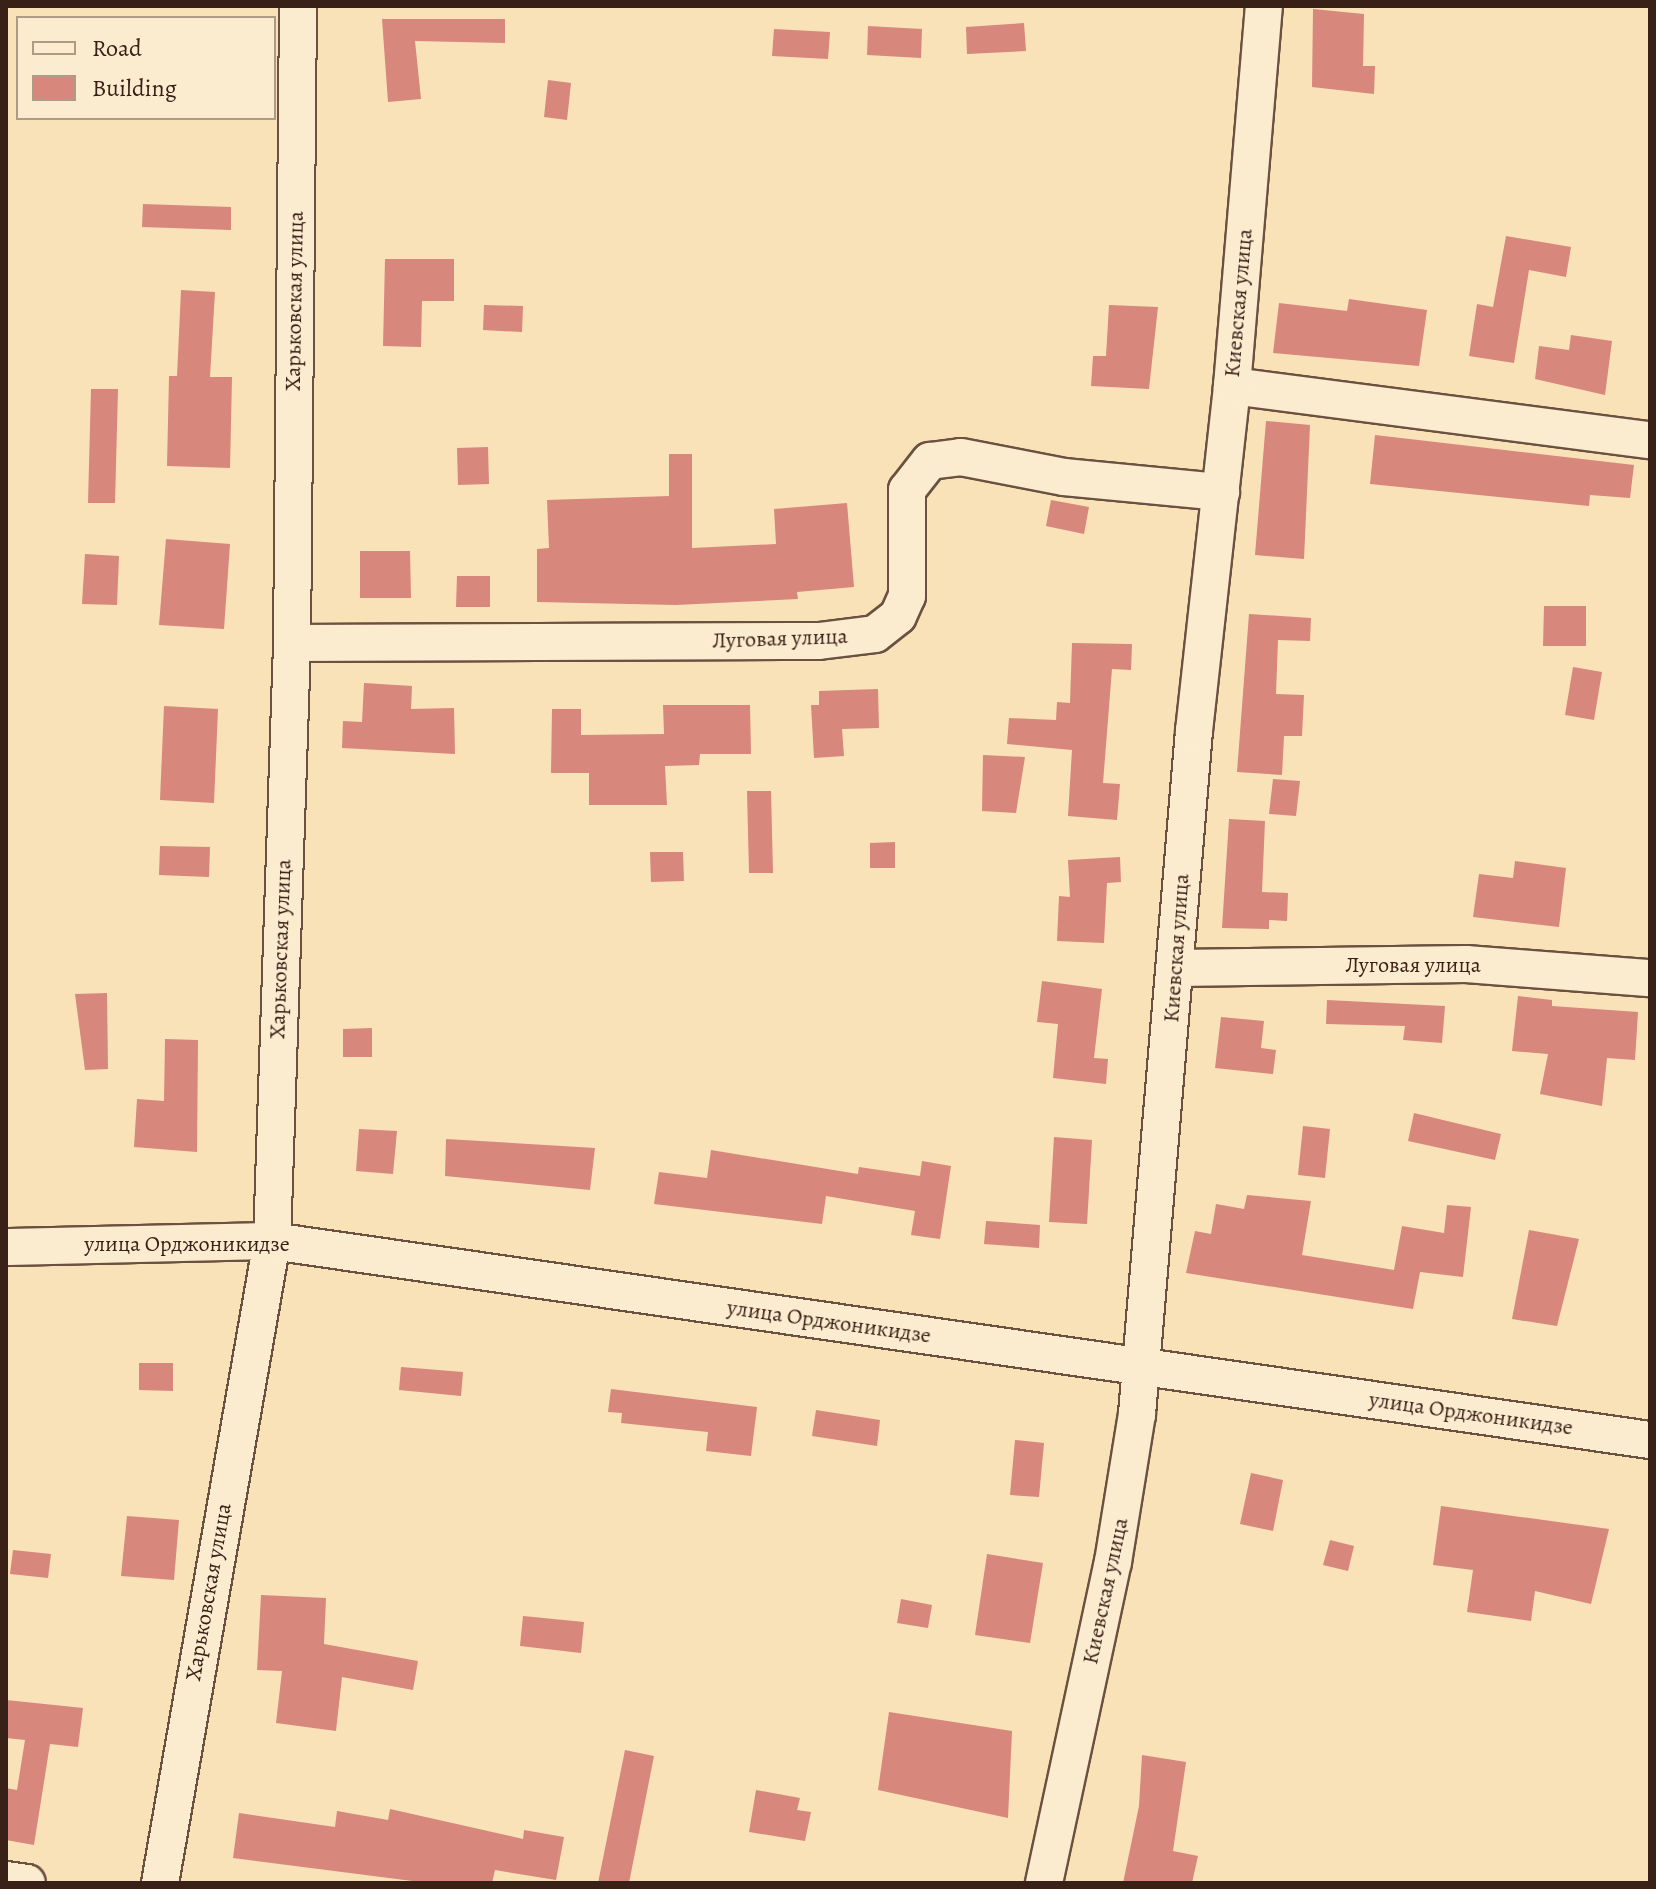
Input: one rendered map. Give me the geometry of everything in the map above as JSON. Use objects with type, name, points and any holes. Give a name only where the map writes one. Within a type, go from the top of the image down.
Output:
[{"type":"street","name":"Харьковская улица","points":[[160,1883],[272,1241],[292,643],[298,6]]},
{"type":"street","name":"Киевская улица","points":[[1044,1883],[1113,1562],[1142,1367],[1194,731],[1232,386],[1264,6]]},
{"type":"street","points":[[1232,386],[1650,440]]},
{"type":"street","name":"Луговая улица","points":[[292,643],[819,641],[875,634],[898,616],[907,596],[907,490],[930,461],[961,457],[1064,477],[1221,492]]},
{"type":"street","name":"Луговая улица","points":[[1176,968],[1466,964],[1650,978]]},
{"type":"street","name":"улица Орджоникидзе","points":[[6,1247],[272,1241],[1650,1440]]},
{"type":"street","points":[[6,1880],[27,1883]]},
{"type":"building","points":[[1313,9],[1364,14],[1363,66],[1375,66],[1374,94],[1312,87]]},
{"type":"building","points":[[382,19],[505,19],[505,43],[415,41],[421,99],[388,102]]},
{"type":"building","points":[[1024,23],[1026,51],[967,54],[966,27]]},
{"type":"building","points":[[868,26],[922,29],[921,58],[867,55]]},
{"type":"building","points":[[774,29],[830,32],[828,59],[772,56]]},
{"type":"building","points":[[548,80],[571,83],[567,120],[544,117]]},
{"type":"building","points":[[143,204],[231,207],[231,230],[142,227]]},
{"type":"building","points":[[1506,236],[1571,247],[1566,277],[1529,270],[1514,363],[1469,356],[1477,304],[1493,307]]},
{"type":"building","points":[[385,259],[454,259],[454,301],[422,301],[421,347],[383,346]]},
{"type":"building","points":[[181,290],[215,292],[210,377],[232,377],[230,468],[167,466],[169,376],[177,376]]},
{"type":"building","points":[[1349,299],[1427,310],[1419,366],[1273,353],[1279,303],[1347,311]]},
{"type":"building","points":[[484,305],[523,306],[522,332],[483,330]]},
{"type":"building","points":[[1109,305],[1158,307],[1149,389],[1091,386],[1093,356],[1106,356]]},
{"type":"building","points":[[1571,335],[1612,341],[1605,395],[1535,379],[1539,346],[1569,350]]},
{"type":"building","points":[[91,389],[118,389],[115,503],[88,503]]},
{"type":"building","points":[[1266,421],[1310,425],[1304,559],[1255,555]]},
{"type":"building","points":[[1375,435],[1634,465],[1630,498],[1590,495],[1589,506],[1370,484]]},
{"type":"building","points":[[488,447],[489,484],[458,485],[457,448]]},
{"type":"building","points":[[669,454],[692,454],[692,548],[776,544],[774,509],[847,503],[854,587],[797,592],[798,599],[676,605],[537,602],[537,549],[549,548],[547,500],[669,496]]},
{"type":"building","points":[[1051,500],[1089,507],[1084,534],[1046,526]]},
{"type":"building","points":[[166,539],[230,544],[224,629],[159,625]]},
{"type":"building","points":[[360,551],[410,551],[411,598],[360,598]]},
{"type":"building","points":[[85,554],[119,556],[117,605],[82,604]]},
{"type":"building","points":[[457,576],[490,576],[490,607],[456,607]]},
{"type":"building","points":[[1544,606],[1586,606],[1586,646],[1543,646]]},
{"type":"building","points":[[1249,614],[1311,618],[1310,641],[1278,640],[1276,694],[1304,695],[1302,736],[1284,736],[1282,775],[1237,772]]},
{"type":"building","points":[[1072,643],[1132,644],[1131,670],[1112,669],[1103,783],[1120,784],[1117,820],[1068,816],[1072,750],[1007,744],[1009,718],[1056,720],[1057,702],[1070,703]]},
{"type":"building","points":[[1573,667],[1602,672],[1594,720],[1565,715]]},
{"type":"building","points":[[364,683],[412,686],[411,709],[454,708],[455,754],[342,748],[343,721],[362,722]]},
{"type":"building","points":[[878,689],[879,728],[842,729],[844,756],[814,758],[811,705],[819,705],[819,691]]},
{"type":"building","points":[[663,705],[750,705],[751,754],[700,754],[699,765],[665,766],[667,805],[589,805],[589,773],[551,773],[552,709],[581,709],[581,735],[664,734]]},
{"type":"building","points":[[164,706],[218,709],[214,803],[160,800]]},
{"type":"building","points":[[983,755],[1025,757],[1016,813],[982,811]]},
{"type":"building","points":[[1273,779],[1300,781],[1296,816],[1269,814]]},
{"type":"building","points":[[747,791],[771,791],[773,873],[749,873]]},
{"type":"building","points":[[1229,819],[1265,821],[1262,892],[1288,893],[1287,921],[1269,920],[1269,929],[1222,928]]},
{"type":"building","points":[[895,842],[895,868],[870,868],[870,843]]},
{"type":"building","points":[[160,846],[210,847],[209,877],[159,875]]},
{"type":"building","points":[[650,852],[683,852],[684,881],[651,882]]},
{"type":"building","points":[[1120,857],[1121,882],[1107,883],[1104,943],[1057,941],[1059,896],[1070,897],[1068,860]]},
{"type":"building","points":[[1515,861],[1566,868],[1559,927],[1473,917],[1479,874],[1513,878]]},
{"type":"building","points":[[1042,981],[1102,989],[1094,1058],[1108,1059],[1106,1084],[1053,1078],[1058,1024],[1037,1022]]},
{"type":"building","points":[[107,993],[108,1069],[85,1070],[75,994]]},
{"type":"building","points":[[1518,996],[1552,1000],[1552,1006],[1638,1012],[1635,1060],[1607,1058],[1602,1106],[1540,1094],[1548,1054],[1512,1051]]},
{"type":"building","points":[[1327,1000],[1445,1006],[1442,1043],[1403,1040],[1405,1026],[1326,1024]]},
{"type":"building","points":[[1221,1017],[1264,1021],[1261,1048],[1276,1050],[1273,1074],[1215,1068]]},
{"type":"building","points":[[372,1028],[372,1057],[343,1057],[343,1029]]},
{"type":"building","points":[[165,1039],[198,1040],[197,1152],[134,1147],[137,1099],[164,1101]]},
{"type":"building","points":[[1414,1113],[1501,1134],[1495,1160],[1408,1141]]},
{"type":"building","points":[[1303,1126],[1330,1129],[1325,1178],[1298,1175]]},
{"type":"building","points":[[359,1129],[397,1131],[393,1174],[356,1171]]},
{"type":"building","points":[[1054,1137],[1092,1140],[1087,1224],[1049,1222]]},
{"type":"building","points":[[446,1139],[595,1148],[590,1190],[445,1176]]},
{"type":"building","points":[[711,1150],[858,1174],[859,1167],[920,1176],[922,1161],[951,1166],[940,1239],[911,1235],[915,1211],[826,1196],[822,1224],[654,1204],[659,1172],[707,1178]]},
{"type":"building","points":[[1247,1195],[1311,1201],[1302,1255],[1394,1270],[1402,1226],[1444,1233],[1447,1205],[1471,1207],[1463,1277],[1420,1272],[1413,1309],[1186,1273],[1195,1231],[1211,1234],[1216,1204],[1244,1209]]},
{"type":"building","points":[[986,1221],[1040,1225],[1039,1248],[984,1244]]},
{"type":"building","points":[[1529,1230],[1579,1239],[1557,1326],[1512,1319]]},
{"type":"building","points":[[139,1363],[173,1363],[173,1391],[139,1390]]},
{"type":"building","points":[[401,1367],[463,1372],[461,1396],[399,1390]]},
{"type":"building","points":[[611,1389],[757,1407],[751,1456],[706,1451],[708,1432],[621,1423],[622,1413],[608,1412]]},
{"type":"building","points":[[816,1410],[880,1420],[877,1446],[812,1436]]},
{"type":"building","points":[[1015,1440],[1044,1443],[1039,1497],[1010,1495]]},
{"type":"building","points":[[1251,1473],[1283,1480],[1273,1531],[1240,1524]]},
{"type":"building","points":[[1441,1506],[1609,1529],[1591,1604],[1535,1591],[1531,1621],[1467,1612],[1473,1570],[1433,1565]]},
{"type":"building","points":[[127,1516],[179,1520],[174,1580],[121,1576]]},
{"type":"building","points":[[1330,1540],[1354,1546],[1348,1571],[1323,1565]]},
{"type":"building","points":[[13,1550],[51,1554],[48,1578],[10,1574]]},
{"type":"building","points":[[987,1554],[1043,1563],[1030,1643],[975,1635]]},
{"type":"building","points":[[261,1595],[326,1598],[324,1644],[418,1661],[413,1690],[342,1677],[336,1731],[276,1723],[282,1671],[257,1670]]},
{"type":"building","points":[[901,1599],[932,1605],[928,1628],[897,1623]]},
{"type":"building","points":[[523,1616],[584,1622],[581,1653],[520,1646]]},
{"type":"building","points":[[6,1700],[83,1708],[78,1747],[50,1744],[34,1845],[6,1840],[6,1788],[17,1790],[25,1740],[6,1738]]},
{"type":"building","points":[[889,1712],[1012,1731],[1008,1818],[878,1790]]},
{"type":"building","points":[[625,1750],[654,1756],[629,1883],[598,1883]]},
{"type":"building","points":[[1142,1755],[1186,1762],[1173,1851],[1198,1856],[1192,1883],[1123,1883],[1139,1806]]},
{"type":"building","points":[[756,1790],[800,1798],[797,1810],[811,1812],[805,1841],[749,1832]]},
{"type":"building","points":[[390,1809],[523,1839],[524,1830],[564,1837],[556,1880],[495,1870],[492,1883],[428,1883],[233,1858],[239,1813],[335,1827],[337,1811],[388,1820]]}]
